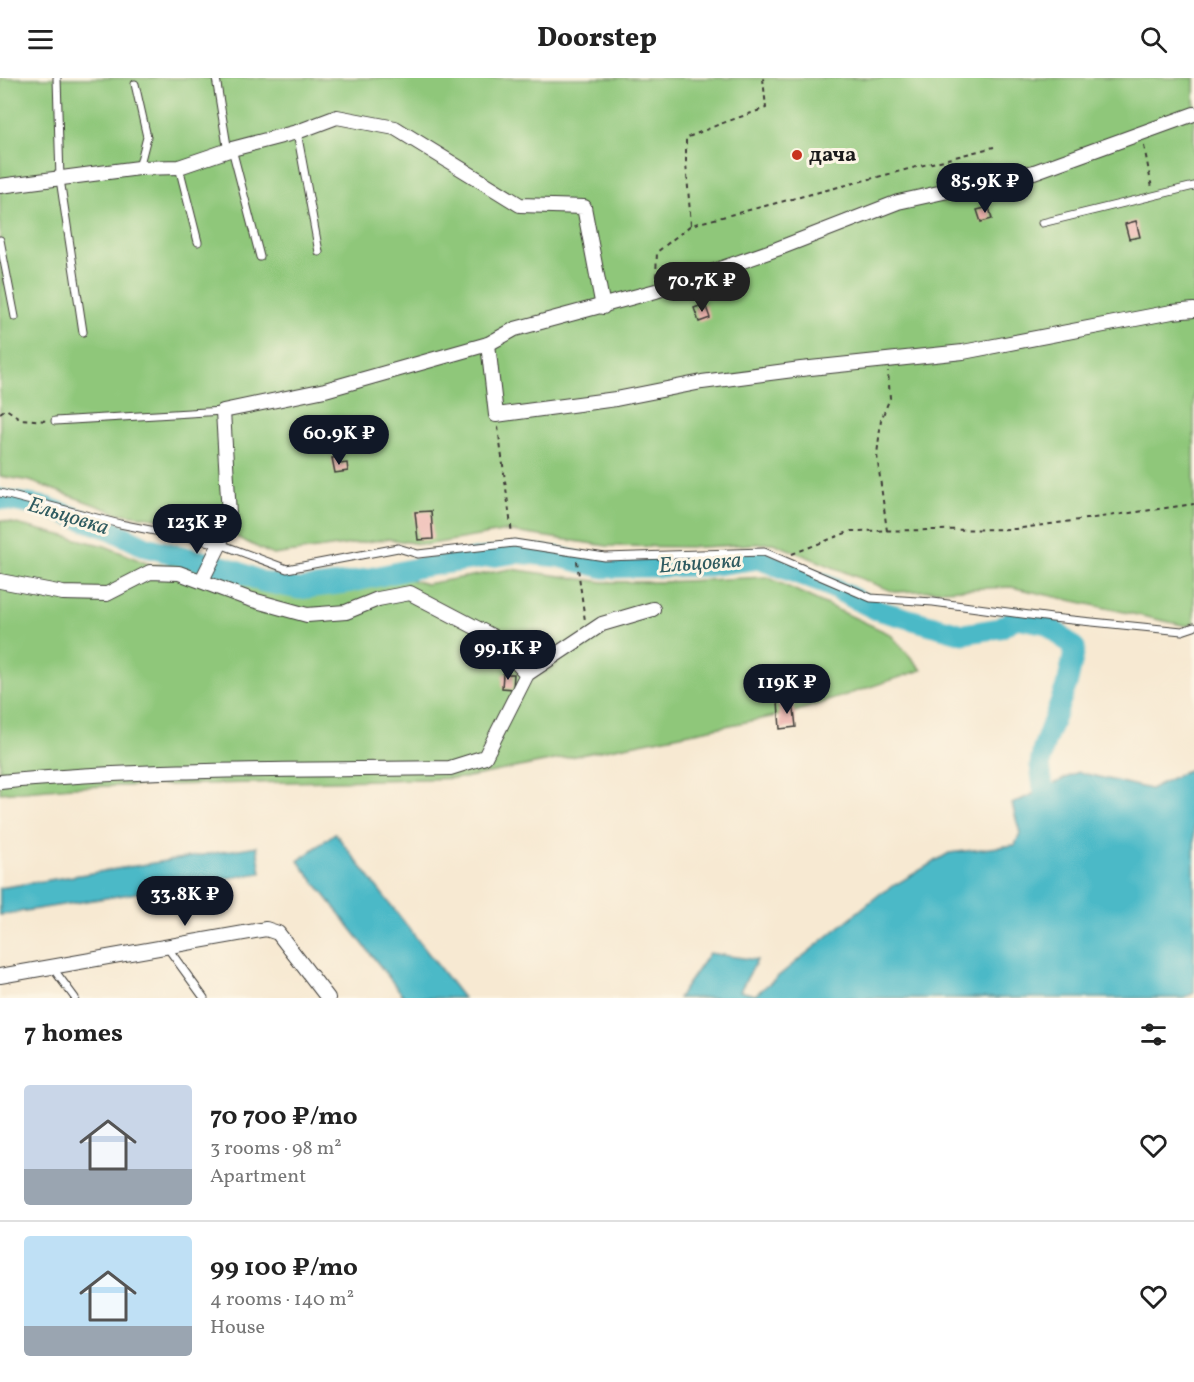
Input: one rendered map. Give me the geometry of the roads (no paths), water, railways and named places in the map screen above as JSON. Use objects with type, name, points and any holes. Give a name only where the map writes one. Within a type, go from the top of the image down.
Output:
[{"type":"street","points":[[202,580],[220,544],[229,514],[223,411],[325,390],[488,344],[515,329],[656,291],[777,249],[898,202],[1034,172],[1141,131],[1194,114]]},
{"type":"street","points":[[0,186],[139,168],[179,166],[297,132],[337,117],[395,128],[520,205],[584,207],[603,307]]},
{"type":"street","points":[[488,344],[496,415],[616,399],[702,382],[963,352],[1172,312],[1194,310]]},
{"type":"street","points":[[0,581],[63,592],[107,594],[150,572],[179,573],[249,599],[307,615],[346,612],[378,598],[410,593],[492,636],[527,674]]},
{"type":"street","points":[[0,782],[60,777],[208,771],[450,768],[485,757],[527,674],[602,624],[653,609]]},
{"type":"street","points":[[0,976],[266,929],[278,933],[328,998]]},
{"type":"lane","points":[[57,78],[60,179],[83,332]]},
{"type":"lane","points":[[216,78],[230,151],[260,257]]},
{"type":"lane","points":[[135,84],[147,137],[139,168]]},
{"type":"lane","points":[[297,132],[319,252]]},
{"type":"lane","points":[[179,166],[198,242]]},
{"type":"lane","points":[[1042,223],[1194,186]]},
{"type":"lane","points":[[0,240],[15,317]]},
{"type":"lane","points":[[55,421],[223,411]]},
{"type":"lane","points":[[0,493],[120,524],[220,544],[287,569],[398,548],[418,554],[514,543],[605,557],[764,552],[871,598],[933,602],[1052,618],[1182,631],[1194,627]]},
{"type":"lane","points":[[167,946],[204,998]]},
{"type":"lane","points":[[52,967],[75,998]]},
{"type":"water","points":[[1194,767],[1194,993],[1185,998],[678,998],[709,953],[757,960],[740,991],[755,995],[881,893],[949,853],[1015,845],[1020,833],[1012,804],[1078,772],[1150,789]]},
{"type":"water","points":[[335,833],[463,998],[405,998],[298,861]]},
{"type":"water","points":[[257,846],[261,873],[0,915],[0,888]]},
{"type":"waterway","name":"Ельцовка","points":[[0,499],[46,507],[112,530],[146,547],[229,568],[263,582],[299,589],[347,583],[421,567],[517,553],[559,557],[604,568],[707,566],[758,559],[829,586],[877,610],[963,634],[1000,628],[1016,618],[1047,624],[1075,648],[1068,681],[1043,748],[1040,765],[1043,788],[1065,806]]},
{"type":"place","name":"дача","points":[[797,155]]}]
